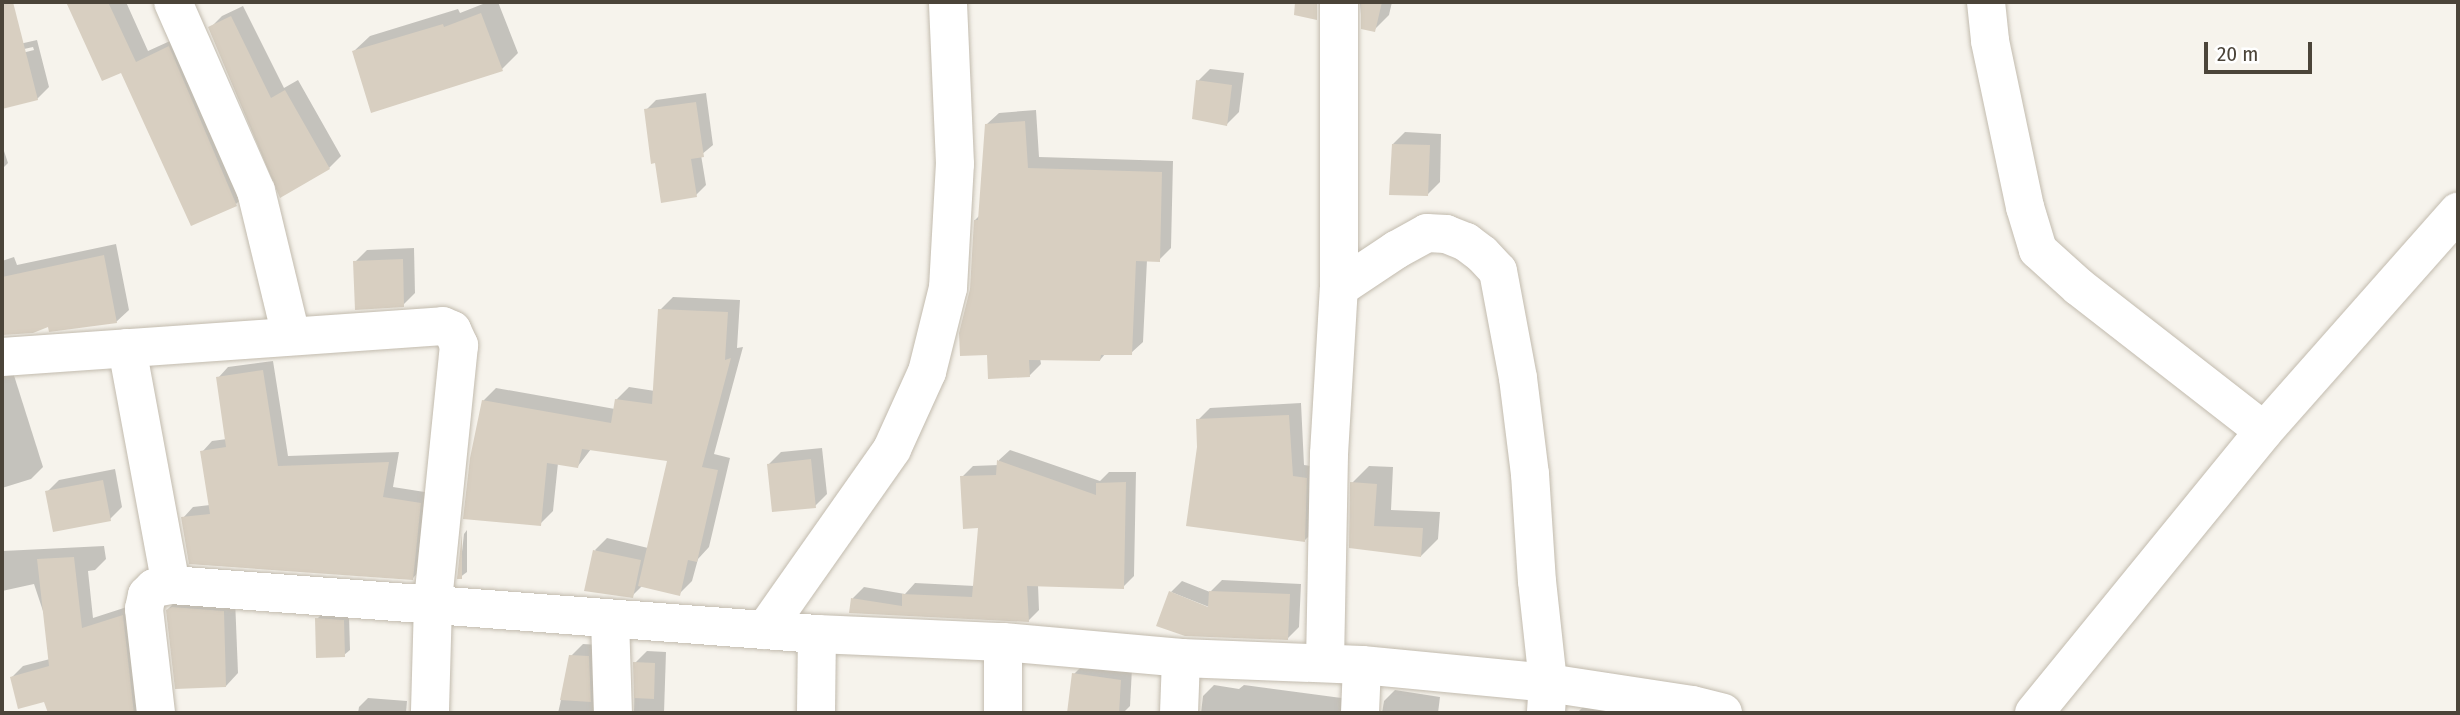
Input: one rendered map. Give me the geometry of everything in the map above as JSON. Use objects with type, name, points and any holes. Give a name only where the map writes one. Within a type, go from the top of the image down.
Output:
[{"type":"street","points":[[173,2],[256,191],[291,337]]},
{"type":"street","points":[[765,630],[892,449],[928,372],[948,288],[955,164],[948,2]]},
{"type":"street","points":[[1339,2],[1339,288],[1329,454],[1343,664],[1360,713]]},
{"type":"street","points":[[1986,2],[1990,41],[2025,207],[2038,250],[2079,287],[2264,431]]},
{"type":"street","points":[[2034,713],[2264,431],[2458,212]]},
{"type":"street","points":[[1339,288],[1427,233],[1446,234],[1466,242],[1482,254],[1497,271],[1518,378],[1530,474],[1547,698]]},
{"type":"street","points":[[2,357],[443,326],[456,335],[459,345],[433,603],[430,713]]},
{"type":"street","points":[[127,348],[171,585]]},
{"type":"street","points":[[156,713],[144,608],[147,595],[154,588],[171,585],[817,634],[1003,642],[1181,658],[1343,664],[1547,698],[1692,705],[1723,713]]},
{"type":"street","points":[[610,619],[613,713]]},
{"type":"street","points":[[816,713],[817,634]]},
{"type":"street","points":[[1003,642],[1003,713]]},
{"type":"street","points":[[1179,713],[1181,658]]},
{"type":"building","points":[[2,2],[13,2],[38,100],[2,109]]},
{"type":"building","points":[[66,2],[108,2],[136,62],[169,46],[237,206],[191,226],[121,73],[102,81]]},
{"type":"building","points":[[1295,2],[1317,2],[1317,20],[1294,15]]},
{"type":"building","points":[[1361,2],[1382,2],[1375,32],[1361,29]]},
{"type":"building","points":[[481,13],[503,71],[371,113],[352,51],[443,24],[444,27]]},
{"type":"building","points":[[231,16],[271,98],[285,90],[330,169],[280,198],[208,27]]},
{"type":"building","points":[[1196,80],[1232,85],[1227,126],[1192,119]]},
{"type":"building","points":[[696,102],[704,157],[691,159],[697,197],[661,203],[655,163],[651,164],[644,109]]},
{"type":"building","points":[[1025,121],[1028,168],[1162,172],[1160,262],[1136,261],[1132,355],[1101,355],[1100,361],[1029,360],[1030,377],[988,379],[987,355],[960,356],[959,333],[970,289],[974,220],[978,220],[985,124]]},
{"type":"building","points":[[1392,144],[1430,145],[1428,196],[1389,195]]},
{"type":"building","points":[[104,255],[117,323],[49,332],[48,327],[33,333],[2,335],[2,277]]},
{"type":"building","points":[[403,259],[404,307],[355,310],[353,261]]},
{"type":"building","points":[[658,309],[728,312],[725,360],[731,358],[702,467],[718,470],[697,562],[688,560],[680,596],[638,586],[667,461],[582,449],[578,468],[547,463],[541,526],[463,519],[470,458],[482,400],[611,423],[615,399],[652,404]]},
{"type":"building","points":[[263,370],[278,466],[389,462],[383,497],[421,503],[413,580],[189,564],[181,517],[210,514],[200,451],[226,447],[216,377]]},
{"type":"building","points":[[1289,415],[1293,476],[1307,478],[1305,542],[1186,526],[1197,447],[1196,419]]},
{"type":"building","points":[[811,459],[816,508],[772,512],[767,464]]},
{"type":"building","points":[[997,460],[1096,495],[1096,483],[1126,482],[1124,589],[1027,586],[1029,622],[849,613],[851,598],[902,606],[902,594],[972,597],[978,528],[963,529],[960,476],[996,475]]},
{"type":"building","points":[[103,480],[111,521],[53,532],[45,491]]},
{"type":"building","points":[[1350,482],[1377,484],[1374,526],[1423,528],[1421,557],[1349,548]]},
{"type":"building","points":[[462,533],[462,579],[457,579]]},
{"type":"building","points":[[593,550],[641,560],[633,598],[584,591]]},
{"type":"building","points":[[74,557],[82,628],[123,615],[134,713],[48,713],[44,702],[18,709],[10,677],[49,666],[37,559]]},
{"type":"building","points":[[1169,591],[1208,607],[1209,591],[1290,594],[1288,640],[1185,636],[1156,626]]},
{"type":"building","points":[[172,607],[224,611],[226,687],[175,689],[166,610]]},
{"type":"building","points":[[315,618],[344,620],[345,657],[316,658]]},
{"type":"building","points":[[569,655],[589,656],[591,702],[560,700]]},
{"type":"building","points":[[633,662],[655,663],[654,699],[634,698]]},
{"type":"building","points":[[1072,673],[1121,680],[1119,713],[1067,713]]}]
